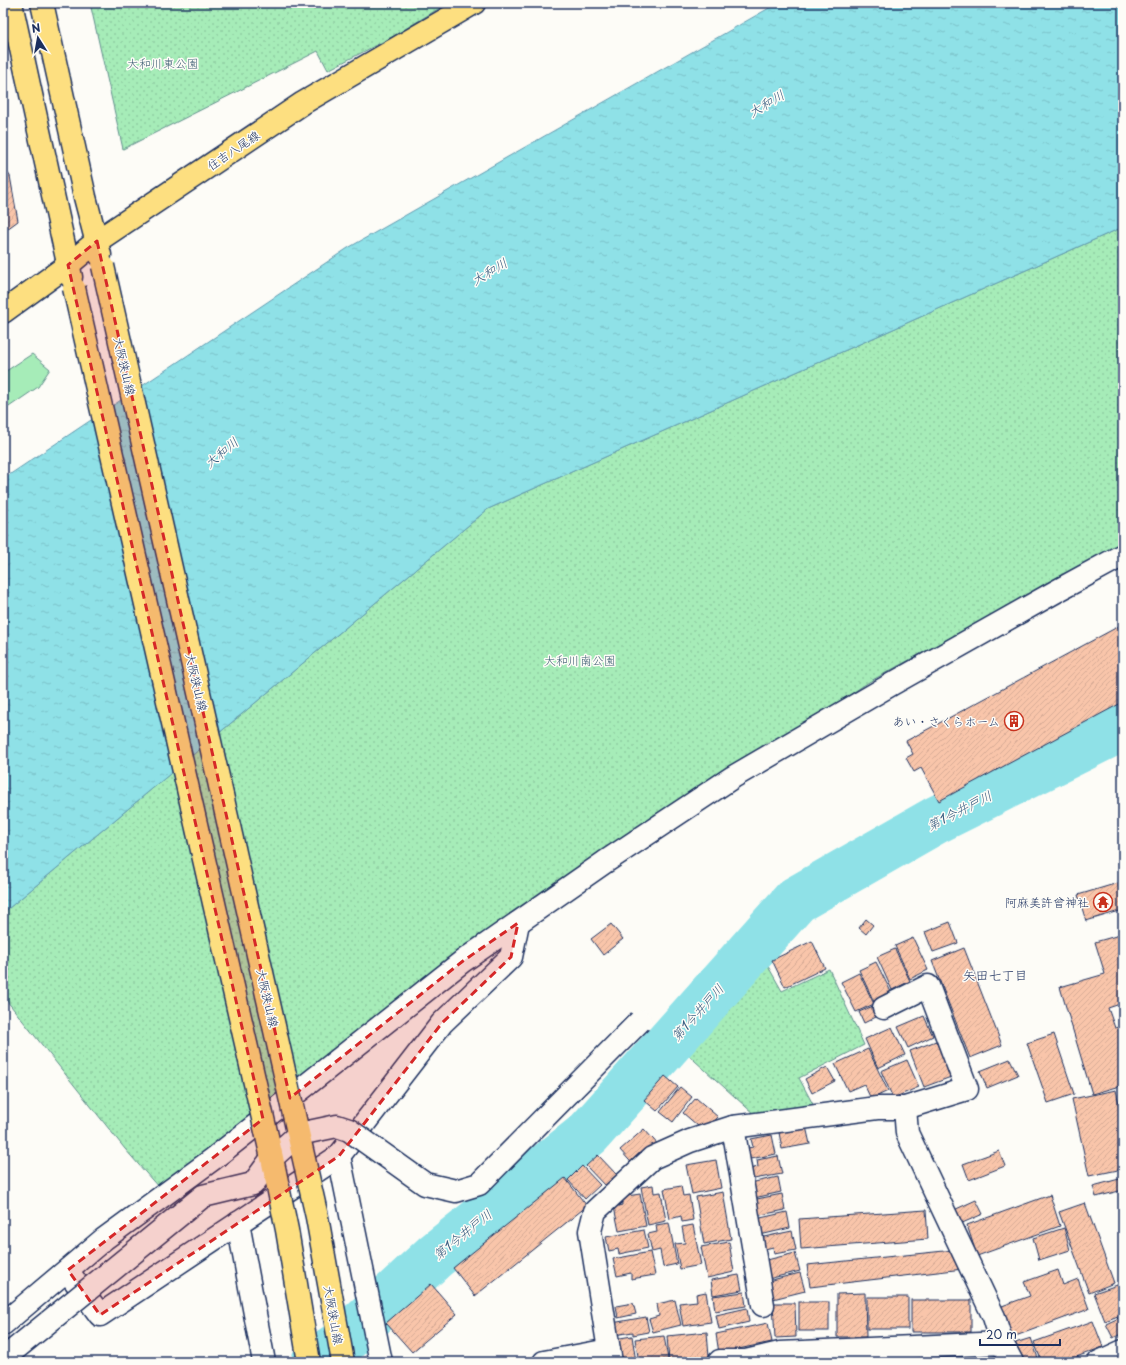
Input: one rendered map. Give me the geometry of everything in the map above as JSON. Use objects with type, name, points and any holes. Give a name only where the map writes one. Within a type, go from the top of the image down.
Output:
[{"type":"main road","points":[[11,3],[68,265],[272,1158],[287,1230],[309,1362]]},
{"type":"main road","name":"大阪狭山線","points":[[42,3],[318,1217],[343,1362]]},
{"type":"main road","name":"住吉八尾線","points":[[3,312],[68,265],[97,241],[303,103],[474,3]]},
{"type":"street","points":[[3,1324],[104,1239],[219,1154],[463,961],[605,862],[732,777],[898,680],[1123,555]]},
{"type":"street","points":[[68,1270],[100,1315],[339,1156],[442,1023],[511,957],[518,923]]},
{"type":"street","points":[[544,1362],[610,1356],[590,1232],[595,1211],[652,1158],[690,1141],[732,1127],[877,1108],[905,1108],[967,1089],[928,986],[884,1008]]},
{"type":"street","points":[[3,1359],[203,1196],[253,1184],[272,1158],[299,1134],[337,1126],[349,1130],[425,1184],[456,1191],[480,1184],[640,1021]]},
{"type":"street","points":[[905,1108],[907,1133],[994,1317],[1002,1343],[1012,1362]]},
{"type":"street","points":[[732,1127],[763,1305]]},
{"type":"street","points":[[339,1156],[381,1362]]},
{"type":"street","points":[[238,1224],[264,1362]]},
{"type":"street","points":[[719,1362],[746,1362],[780,1353],[1002,1343]]},
{"type":"street","points":[[1099,1362],[1123,1351]]},
{"type":"highlighted area","points":[[97,241],[290,1098],[463,961],[518,923],[511,957],[442,1023],[339,1156],[100,1315],[68,1270],[263,1119],[68,265]]},
{"type":"green space","name":"大和川東公園","points":[[90,3],[448,3],[392,37],[328,70],[318,51],[123,149]]},
{"type":"green space","name":"大和川南公園","points":[[1123,227],[1123,546],[1051,585],[1021,599],[869,682],[736,770],[166,1196],[125,1149],[3,996],[3,913],[488,509]]},
{"type":"green space","points":[[32,354],[50,369],[38,387],[3,411],[3,373]]},
{"type":"green space","points":[[765,961],[782,991],[829,969],[864,1045],[799,1078],[816,1110],[755,1115],[685,1052],[748,977]]},
{"type":"water","name":"大和川","points":[[778,3],[1123,3],[1123,227],[488,509],[3,913],[3,479],[348,248]]},
{"type":"building","points":[[3,167],[10,176],[18,221],[3,232]]},
{"type":"building","name":"あい・さくらホーム","points":[[1123,624],[1123,702],[939,801],[921,768],[914,772],[906,758],[913,754],[906,741]]},
{"type":"building","points":[[1118,883],[1123,900],[1123,910],[1086,921],[1078,895]]},
{"type":"building","points":[[866,919],[873,925],[866,934],[859,928]]},
{"type":"building","points":[[950,922],[958,943],[933,952],[925,932]]},
{"type":"building","points":[[611,924],[623,939],[603,955],[591,939]]},
{"type":"building","points":[[1123,934],[1123,1003],[1108,1008],[1115,1028],[1123,1026],[1123,1085],[1092,1094],[1060,987],[1105,974],[1095,942]]},
{"type":"building","points":[[913,938],[928,970],[910,979],[895,946]]},
{"type":"building","points":[[812,941],[825,968],[785,987],[772,960]]},
{"type":"building","points":[[964,948],[1002,1045],[970,1058],[932,961]]},
{"type":"building","points":[[895,949],[910,981],[892,990],[877,957]]},
{"type":"building","points":[[876,962],[892,994],[874,1002],[859,970]]},
{"type":"building","points":[[859,973],[874,1004],[856,1012],[841,982]]},
{"type":"building","points":[[873,1006],[878,1016],[864,1023],[859,1012]]},
{"type":"building","points":[[924,1016],[933,1036],[908,1048],[898,1027]]},
{"type":"building","points":[[892,1027],[905,1055],[878,1068],[865,1039]]},
{"type":"building","points":[[1054,1034],[1074,1094],[1048,1103],[1027,1043]]},
{"type":"building","points":[[936,1041],[951,1077],[924,1087],[910,1051]]},
{"type":"building","points":[[868,1049],[888,1091],[871,1099],[864,1084],[848,1091],[835,1064]]},
{"type":"building","points":[[1010,1059],[1018,1075],[987,1088],[980,1071]]},
{"type":"building","points":[[907,1060],[919,1087],[893,1098],[881,1071]]},
{"type":"building","points":[[827,1067],[835,1081],[812,1093],[805,1079]]},
{"type":"building","points":[[665,1076],[678,1087],[657,1111],[644,1100]]},
{"type":"building","points":[[680,1087],[692,1097],[673,1122],[660,1112]]},
{"type":"building","points":[[1116,1090],[1123,1122],[1123,1137],[1119,1138],[1123,1159],[1123,1169],[1089,1176],[1072,1099]]},
{"type":"building","points":[[696,1098],[718,1117],[705,1132],[683,1113]]},
{"type":"building","points":[[805,1122],[810,1144],[782,1149],[778,1127]]},
{"type":"building","points":[[644,1129],[661,1148],[637,1169],[620,1150]]},
{"type":"building","points":[[772,1135],[776,1154],[745,1160],[743,1149],[753,1147],[751,1139]]},
{"type":"building","points":[[999,1151],[1005,1166],[969,1180],[963,1164]]},
{"type":"building","points":[[598,1155],[617,1175],[606,1187],[586,1166]]},
{"type":"building","points":[[778,1156],[782,1174],[748,1180],[746,1170],[758,1167],[757,1160]]},
{"type":"building","points":[[716,1160],[721,1188],[692,1194],[686,1165]]},
{"type":"building","points":[[582,1166],[600,1185],[585,1199],[568,1180]]},
{"type":"building","points":[[778,1177],[781,1192],[754,1198],[750,1183]]},
{"type":"building","points":[[565,1178],[587,1206],[475,1296],[453,1268]]},
{"type":"building","points":[[1123,1178],[1123,1190],[1096,1197],[1093,1186]]},
{"type":"building","points":[[653,1185],[654,1193],[661,1192],[666,1221],[648,1225],[641,1187]]},
{"type":"building","points":[[681,1186],[683,1196],[689,1195],[693,1220],[682,1222],[681,1216],[670,1219],[664,1189]]},
{"type":"building","points":[[723,1192],[731,1239],[704,1244],[696,1197]]},
{"type":"building","points":[[640,1194],[646,1226],[619,1231],[614,1207],[622,1205],[621,1197]]},
{"type":"building","points":[[782,1194],[785,1210],[756,1216],[752,1200]]},
{"type":"building","points":[[1050,1195],[1060,1226],[977,1256],[967,1225]]},
{"type":"building","points":[[976,1200],[983,1214],[960,1224],[954,1210]]},
{"type":"building","points":[[1085,1203],[1114,1283],[1089,1293],[1059,1212]]},
{"type":"building","points":[[926,1210],[928,1239],[801,1249],[799,1219]]},
{"type":"building","points":[[787,1212],[790,1228],[760,1235],[756,1219]]},
{"type":"building","points":[[669,1223],[677,1264],[663,1267],[660,1250],[652,1252],[648,1234],[657,1232],[656,1225]]},
{"type":"building","points":[[693,1225],[701,1265],[680,1269],[675,1244],[685,1243],[682,1227]]},
{"type":"building","points":[[1064,1228],[1070,1250],[1039,1260],[1033,1238]]},
{"type":"building","points":[[644,1230],[648,1248],[619,1254],[618,1249],[609,1251],[606,1237]]},
{"type":"building","points":[[792,1231],[796,1250],[774,1254],[773,1247],[761,1250],[759,1238]]},
{"type":"building","points":[[729,1242],[734,1272],[707,1278],[701,1247]]},
{"type":"building","points":[[954,1250],[963,1269],[810,1287],[807,1265]]},
{"type":"building","points":[[650,1252],[655,1275],[631,1279],[631,1273],[617,1276],[613,1259]]},
{"type":"building","points":[[795,1253],[800,1271],[768,1279],[763,1261]]},
{"type":"building","points":[[1058,1270],[1063,1285],[1078,1279],[1089,1309],[1010,1338],[999,1307],[1030,1296],[1024,1282]]},
{"type":"building","points":[[800,1273],[805,1291],[773,1299],[768,1281]]},
{"type":"building","points":[[739,1275],[742,1290],[713,1295],[711,1280]]},
{"type":"building","points":[[1123,1283],[1123,1314],[1105,1321],[1094,1293]]},
{"type":"building","points":[[431,1284],[457,1314],[412,1352],[386,1323]]},
{"type":"building","points":[[706,1292],[711,1322],[683,1326],[679,1303],[697,1301],[696,1294]]},
{"type":"building","points":[[744,1292],[746,1306],[715,1311],[713,1296]]},
{"type":"building","points":[[865,1293],[866,1337],[837,1337],[837,1294]]},
{"type":"building","points":[[867,1297],[908,1297],[908,1329],[867,1329]]},
{"type":"building","points":[[675,1300],[681,1325],[653,1332],[649,1319],[659,1316],[657,1304]]},
{"type":"building","points":[[911,1300],[971,1300],[971,1332],[911,1332]]},
{"type":"building","points":[[799,1302],[829,1302],[829,1331],[799,1331]]},
{"type":"building","points":[[633,1303],[636,1314],[618,1318],[616,1306]]},
{"type":"building","points":[[773,1303],[795,1303],[796,1337],[775,1338]]},
{"type":"building","points":[[747,1308],[749,1322],[719,1329],[716,1315]]},
{"type":"building","points":[[1123,1316],[1123,1333],[1113,1338],[1106,1324]]},
{"type":"building","points":[[646,1317],[649,1332],[633,1335],[633,1332],[614,1335],[612,1323]]},
{"type":"building","points":[[1093,1321],[1103,1347],[1063,1362],[1042,1362],[1034,1342]]},
{"type":"building","points":[[768,1323],[772,1342],[719,1353],[716,1334]]},
{"type":"building","points":[[707,1332],[709,1357],[702,1357],[702,1362],[669,1362],[667,1336]]},
{"type":"building","points":[[632,1336],[636,1362],[618,1362],[614,1339]]},
{"type":"building","points":[[664,1336],[668,1359],[653,1362],[639,1362],[635,1339]]},
{"type":"building","points":[[1031,1338],[1039,1361],[1018,1362],[1012,1344]]},
{"type":"building","points":[[998,1356],[999,1362],[977,1362],[977,1360]]},
{"type":"building","points":[[851,1360],[868,1360],[868,1362],[851,1362]]},
{"type":"waterway","name":"第1今井戸川","points":[[315,1362],[339,1345],[435,1256],[588,1134],[796,900],[936,820],[1123,727]]},
{"type":"place","name":"あい・さくらホーム","points":[[1014,721]]},
{"type":"place","name":"阿麻美許曾神社","points":[[1103,902]]},
{"type":"district","name":"矢田七丁目","points":[[995,974]]}]
